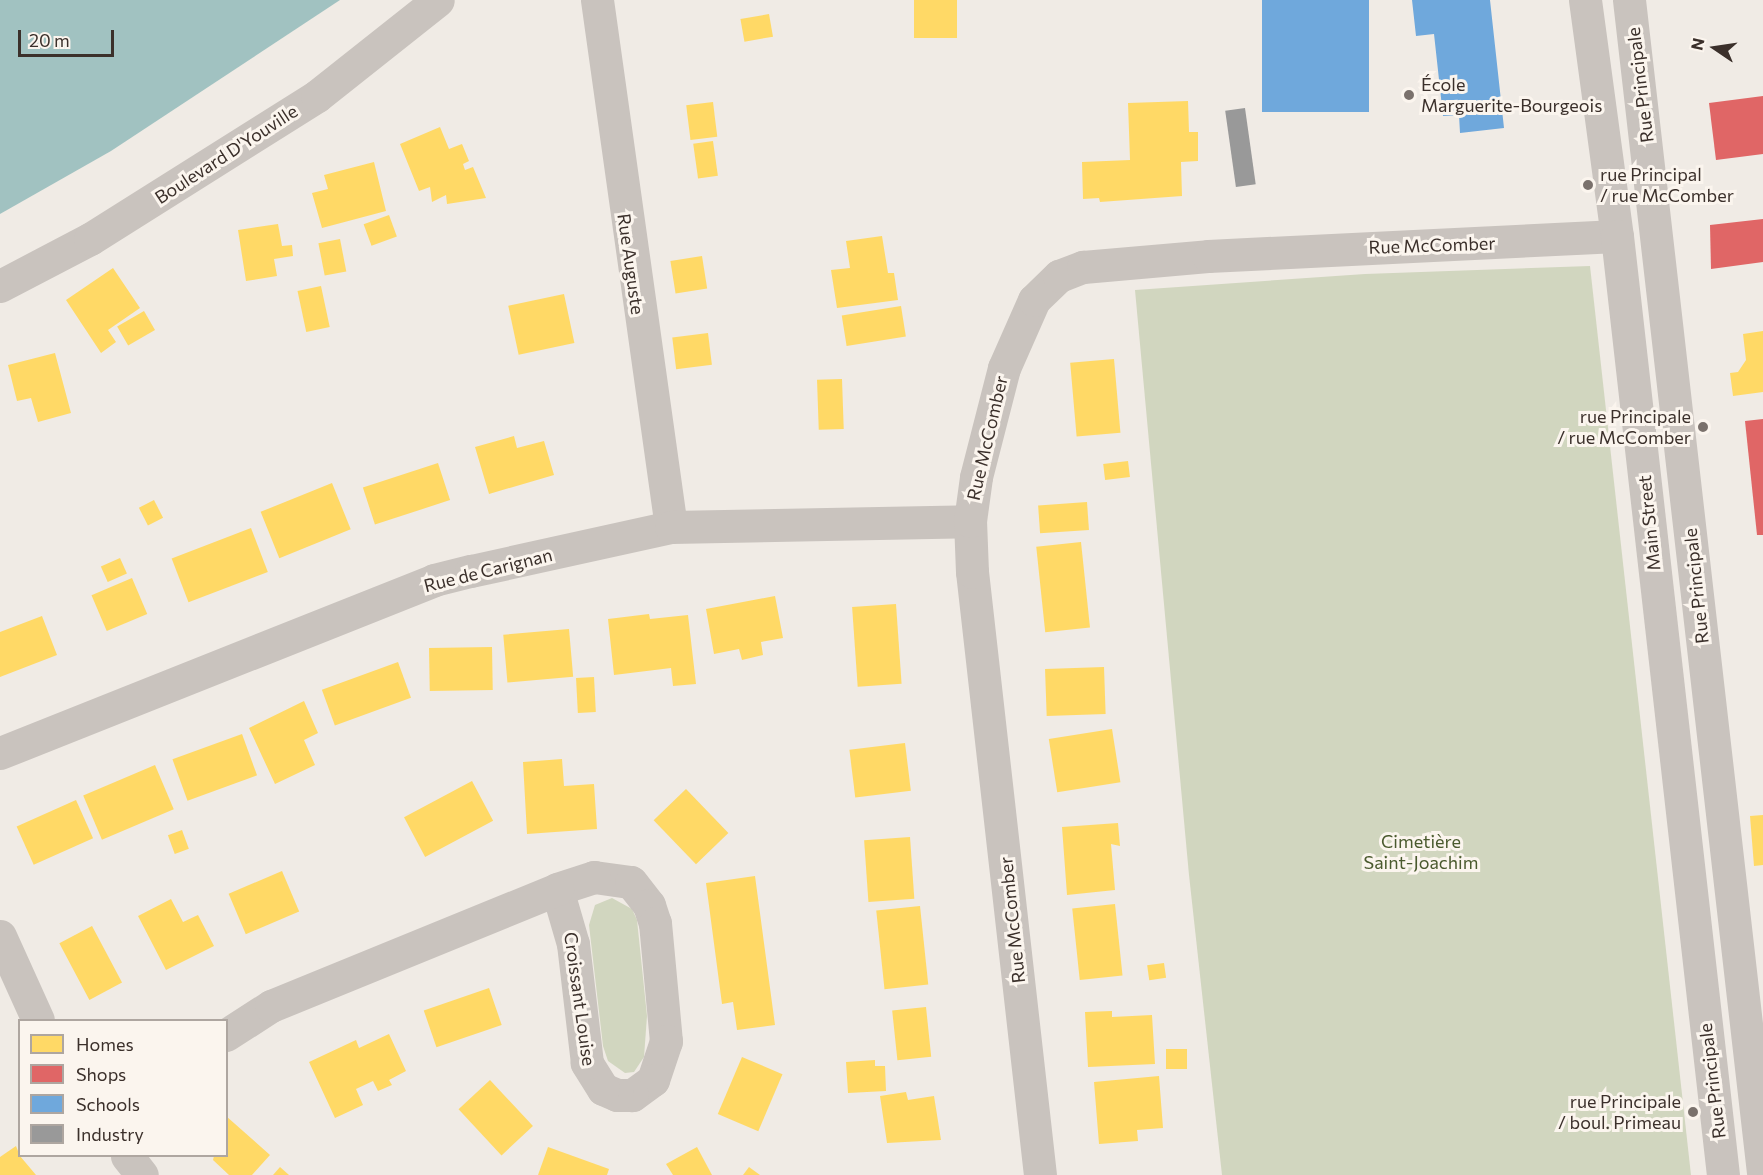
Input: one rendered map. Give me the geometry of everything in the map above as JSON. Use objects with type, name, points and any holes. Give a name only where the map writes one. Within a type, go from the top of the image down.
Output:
[{"type":"street","name":"Boulevard D'Youville","points":[[0,286],[90,239],[307,102],[438,0]]},
{"type":"street","name":"Rue Auguste","points":[[597,0],[671,527]]},
{"type":"street","points":[[1585,0],[1617,236]]},
{"type":"street","name":"Rue Principale","points":[[1629,0],[1762,1152]]},
{"type":"street","name":"Rue McComber","points":[[1041,1175],[970,521],[978,467],[1012,345],[1034,300],[1046,286],[1070,270],[1208,256],[1617,236]]},
{"type":"street","name":"Main Street","points":[[1617,236],[1721,1161]]},
{"type":"street","name":"Rue de Carignan","points":[[0,753],[434,580],[671,527],[970,521]]},
{"type":"street","name":"Croissant Louise","points":[[228,1034],[271,1006],[557,889],[594,877],[618,877],[631,882],[649,905],[657,938],[666,1041],[653,1080],[632,1095],[617,1095],[603,1089],[586,1063],[573,945],[557,889]]},
{"type":"street","points":[[0,936],[38,1019]]},
{"type":"street","points":[[1721,1161],[1762,1152]]},
{"type":"street","points":[[128,1157],[142,1175]]},
{"type":"green space","name":"Cimetière Saint-Joachim","points":[[1590,266],[1691,1175],[1222,1175],[1189,875],[1135,290],[1365,274]]},
{"type":"green space","points":[[612,898],[632,909],[637,920],[647,1016],[644,1057],[634,1072],[625,1073],[608,1061],[603,1046],[589,925],[595,905]]},
{"type":"water","points":[[0,0],[340,0],[111,151],[0,214]]},
{"type":"building: Homes","points":[[914,0],[957,0],[957,38],[914,38]]},
{"type":"building: Homes","points":[[769,14],[773,37],[744,42],[740,19]]},
{"type":"building: Homes","points":[[1188,101],[1189,132],[1198,132],[1198,161],[1181,162],[1182,196],[1100,202],[1099,198],[1083,199],[1082,162],[1130,160],[1128,103]]},
{"type":"building: Homes","points":[[713,102],[717,137],[690,140],[686,105]]},
{"type":"building: Homes","points":[[440,127],[449,149],[462,144],[469,161],[463,164],[465,170],[473,167],[486,198],[447,204],[446,195],[432,202],[430,187],[419,191],[400,144]]},
{"type":"building: Homes","points":[[713,141],[718,176],[698,178],[693,144]]},
{"type":"building: Homes","points":[[374,162],[386,211],[322,228],[312,193],[328,189],[324,175]]},
{"type":"building: Homes","points":[[389,215],[397,237],[371,246],[364,224]]},
{"type":"building: Homes","points":[[278,224],[282,246],[292,245],[293,256],[274,259],[277,276],[246,281],[238,230]]},
{"type":"building: Homes","points":[[882,236],[888,273],[894,273],[898,300],[837,308],[831,270],[850,268],[846,241]]},
{"type":"building: Homes","points":[[340,239],[346,271],[325,276],[318,243]]},
{"type":"building: Homes","points":[[702,256],[707,289],[676,294],[670,261]]},
{"type":"building: Homes","points":[[113,268],[140,308],[108,330],[116,342],[101,353],[66,300]]},
{"type":"building: Homes","points":[[321,286],[330,327],[306,332],[298,291]]},
{"type":"building: Homes","points":[[564,294],[574,343],[519,355],[508,306]]},
{"type":"building: Homes","points":[[901,306],[906,337],[847,346],[842,315]]},
{"type":"building: Homes","points":[[144,311],[155,330],[128,346],[117,326]]},
{"type":"building: Homes","points":[[1763,331],[1763,392],[1733,396],[1730,373],[1738,372],[1746,360],[1743,334]]},
{"type":"building: Homes","points":[[708,333],[712,365],[676,369],[672,337]]},
{"type":"building: Homes","points":[[55,353],[71,413],[38,422],[31,398],[17,401],[8,365]]},
{"type":"building: Homes","points":[[1114,359],[1120,433],[1077,437],[1070,363]]},
{"type":"building: Homes","points":[[842,379],[844,429],[819,430],[817,380]]},
{"type":"building: Homes","points":[[514,436],[517,448],[544,441],[554,475],[489,494],[475,447]]},
{"type":"building: Homes","points":[[1128,461],[1130,477],[1105,480],[1103,464]]},
{"type":"building: Homes","points":[[438,463],[450,500],[375,525],[363,487]]},
{"type":"building: Homes","points":[[332,483],[351,529],[279,558],[261,512]]},
{"type":"building: Homes","points":[[154,500],[163,518],[148,526],[139,508]]},
{"type":"building: Homes","points":[[1087,502],[1089,530],[1040,533],[1038,505]]},
{"type":"building: Homes","points":[[251,528],[268,572],[188,602],[172,558]]},
{"type":"building: Homes","points":[[1081,542],[1090,628],[1045,632],[1036,547]]},
{"type":"building: Homes","points":[[120,558],[127,574],[108,582],[101,567]]},
{"type":"building: Homes","points":[[132,578],[147,614],[107,631],[91,595]]},
{"type":"building: Homes","points":[[775,596],[783,638],[761,642],[763,655],[742,660],[739,649],[714,654],[706,609]]},
{"type":"building: Homes","points":[[896,604],[902,684],[858,687],[852,607]]},
{"type":"building: Homes","points":[[649,614],[650,619],[688,615],[696,684],[673,686],[671,668],[614,675],[608,619]]},
{"type":"building: Homes","points":[[42,616],[57,655],[0,677],[0,632]]},
{"type":"building: Homes","points":[[569,629],[573,677],[507,683],[503,635]]},
{"type":"building: Homes","points":[[492,647],[493,690],[430,691],[429,648]]},
{"type":"building: Homes","points":[[398,662],[411,698],[335,725],[322,690]]},
{"type":"building: Homes","points":[[1104,667],[1106,714],[1047,716],[1045,669]]},
{"type":"building: Homes","points":[[594,677],[596,712],[578,713],[576,678]]},
{"type":"building: Homes","points":[[304,701],[318,733],[304,740],[315,765],[275,784],[249,728]]},
{"type":"building: Homes","points":[[1112,729],[1120,782],[1057,792],[1049,739]]},
{"type":"building: Homes","points":[[242,734],[257,775],[188,801],[172,759]]},
{"type":"building: Homes","points":[[905,743],[911,791],[855,797],[849,750]]},
{"type":"building: Homes","points":[[562,759],[564,786],[594,784],[597,829],[527,834],[523,762]]},
{"type":"building: Homes","points":[[155,765],[174,809],[102,840],[83,795]]},
{"type":"building: Homes","points":[[472,781],[493,821],[425,857],[404,817]]},
{"type":"building: Homes","points":[[686,789],[728,833],[696,864],[654,820]]},
{"type":"building: Homes","points":[[76,800],[93,838],[34,865],[17,826]]},
{"type":"building: Homes","points":[[1763,815],[1763,865],[1754,866],[1750,816]]},
{"type":"building: Homes","points":[[1118,823],[1120,846],[1111,844],[1115,890],[1067,895],[1062,827]]},
{"type":"building: Homes","points":[[182,830],[189,849],[175,854],[168,835]]},
{"type":"building: Homes","points":[[910,837],[914,899],[868,902],[864,840]]},
{"type":"building: Homes","points":[[282,871],[299,912],[246,934],[229,894]]},
{"type":"building: Homes","points":[[755,876],[775,1025],[737,1030],[733,1002],[722,1004],[706,883]]},
{"type":"building: Homes","points":[[171,899],[183,922],[198,915],[214,946],[166,970],[138,916]]},
{"type":"building: Homes","points":[[1115,904],[1123,976],[1080,980],[1072,908]]},
{"type":"building: Homes","points":[[920,906],[928,985],[884,989],[876,911]]},
{"type":"building: Homes","points":[[92,926],[122,983],[89,1000],[59,943]]},
{"type":"building: Homes","points":[[1164,963],[1166,978],[1149,980],[1147,965]]},
{"type":"building: Homes","points":[[489,988],[502,1025],[436,1047],[424,1010]]},
{"type":"building: Homes","points":[[926,1007],[931,1057],[897,1060],[892,1011]]},
{"type":"building: Homes","points":[[1112,1011],[1112,1017],[1152,1015],[1155,1064],[1088,1067],[1085,1012]]},
{"type":"building: Homes","points":[[389,1034],[406,1071],[389,1080],[392,1085],[378,1091],[373,1081],[356,1089],[363,1105],[335,1118],[309,1062],[356,1040],[359,1048]]},
{"type":"building: Homes","points":[[1166,1049],[1187,1049],[1187,1069],[1166,1069]]},
{"type":"building: Homes","points":[[742,1057],[783,1074],[758,1131],[718,1114]]},
{"type":"building: Homes","points":[[875,1060],[875,1066],[885,1066],[886,1091],[848,1093],[846,1062]]},
{"type":"building: Homes","points":[[1159,1076],[1163,1128],[1137,1130],[1138,1141],[1099,1144],[1094,1082]]},
{"type":"building: Homes","points":[[490,1080],[533,1126],[502,1155],[459,1109]]},
{"type":"building: Homes","points":[[906,1092],[908,1100],[934,1096],[941,1140],[887,1143],[880,1096]]},
{"type":"building: Homes","points":[[228,1118],[270,1155],[252,1175],[229,1175],[213,1160],[214,1157],[228,1157]]},
{"type":"building: Homes","points":[[16,1146],[18,1157],[21,1157],[36,1175],[0,1175],[0,1157]]},
{"type":"building: Homes","points":[[548,1147],[609,1169],[607,1175],[538,1175]]},
{"type":"building: Homes","points":[[697,1147],[712,1175],[673,1175],[666,1164]]},
{"type":"building: Homes","points":[[280,1167],[289,1175],[273,1175]]},
{"type":"building: Homes","points":[[749,1167],[760,1175],[743,1175]]},
{"type":"building: Shops","points":[[1763,96],[1763,154],[1716,160],[1709,103]]},
{"type":"building: Shops","points":[[1763,219],[1763,262],[1711,269],[1710,225]]},
{"type":"building: Shops","points":[[1763,419],[1763,535],[1757,535],[1745,421]]},
{"type":"building: Schools","points":[[1262,0],[1369,0],[1369,112],[1262,112]]},
{"type":"building: Schools","points":[[1412,0],[1490,0],[1504,128],[1460,133],[1459,115],[1443,116],[1434,34],[1416,36]]},
{"type":"building: Industry","points":[[1245,108],[1256,184],[1236,187],[1225,111]]},
{"type":"place","name":"École Marguerite-Bourgeois","points":[[1409,95]]},
{"type":"place","name":"rue Principal / rue McComber","points":[[1588,185]]},
{"type":"place","name":"rue Principale / rue McComber","points":[[1703,427]]},
{"type":"place","name":"rue Principale / boul. Primeau","points":[[1693,1112]]}]
